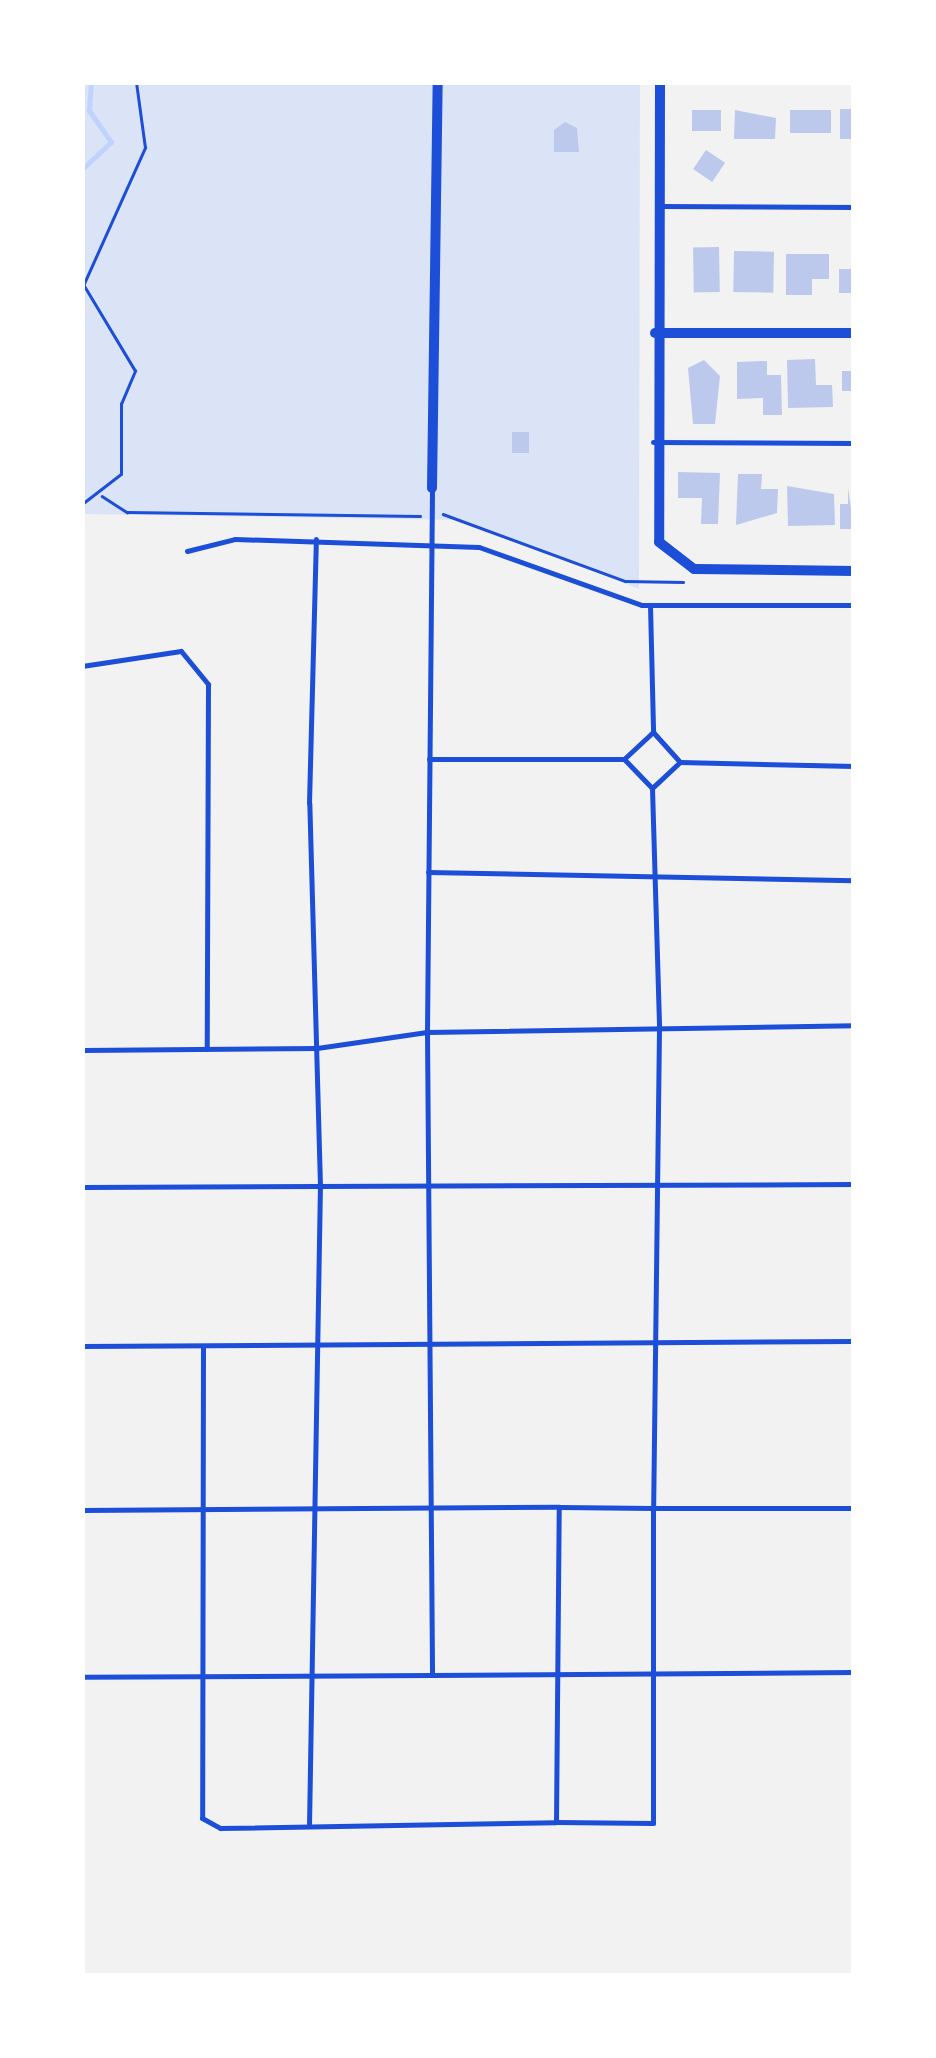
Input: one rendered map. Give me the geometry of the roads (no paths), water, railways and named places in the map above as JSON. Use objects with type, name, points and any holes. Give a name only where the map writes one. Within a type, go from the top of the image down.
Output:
[{"type":"street","points":[[432,488],[438,82]]},
{"type":"street","points":[[660,82],[654,530],[676,557],[694,569],[854,572]]},
{"type":"street","points":[[656,333],[854,333]]},
{"type":"lane","points":[[658,206],[854,207]]},
{"type":"lane","points":[[653,442],[854,443]]},
{"type":"lane","points":[[432,488],[427,1032],[432,1675]]},
{"type":"lane","points":[[187,551],[235,539],[480,546],[650,605],[854,606]]},
{"type":"lane","points":[[308,1826],[320,1186],[308,803],[316,539]]},
{"type":"lane","points":[[650,605],[653,732],[680,762]]},
{"type":"lane","points":[[82,666],[181,651],[208,684],[207,1049]]},
{"type":"lane","points":[[430,759],[624,759],[653,732]]},
{"type":"lane","points":[[203,1346],[202,1818],[220,1828],[653,1823],[659,1028],[655,879],[652,788],[624,759]]},
{"type":"lane","points":[[652,788],[680,762],[854,766]]},
{"type":"lane","points":[[428,872],[854,880]]},
{"type":"lane","points":[[82,1050],[316,1048],[427,1032],[854,1025]]},
{"type":"lane","points":[[82,1187],[854,1184]]},
{"type":"lane","points":[[82,1346],[854,1341]]},
{"type":"lane","points":[[82,1510],[431,1505],[854,1508]]},
{"type":"lane","points":[[556,1822],[559,1508]]},
{"type":"lane","points":[[82,1677],[854,1672]]},
{"type":"waterway","points":[[82,169],[111,142],[89,110],[91,82]]}]
